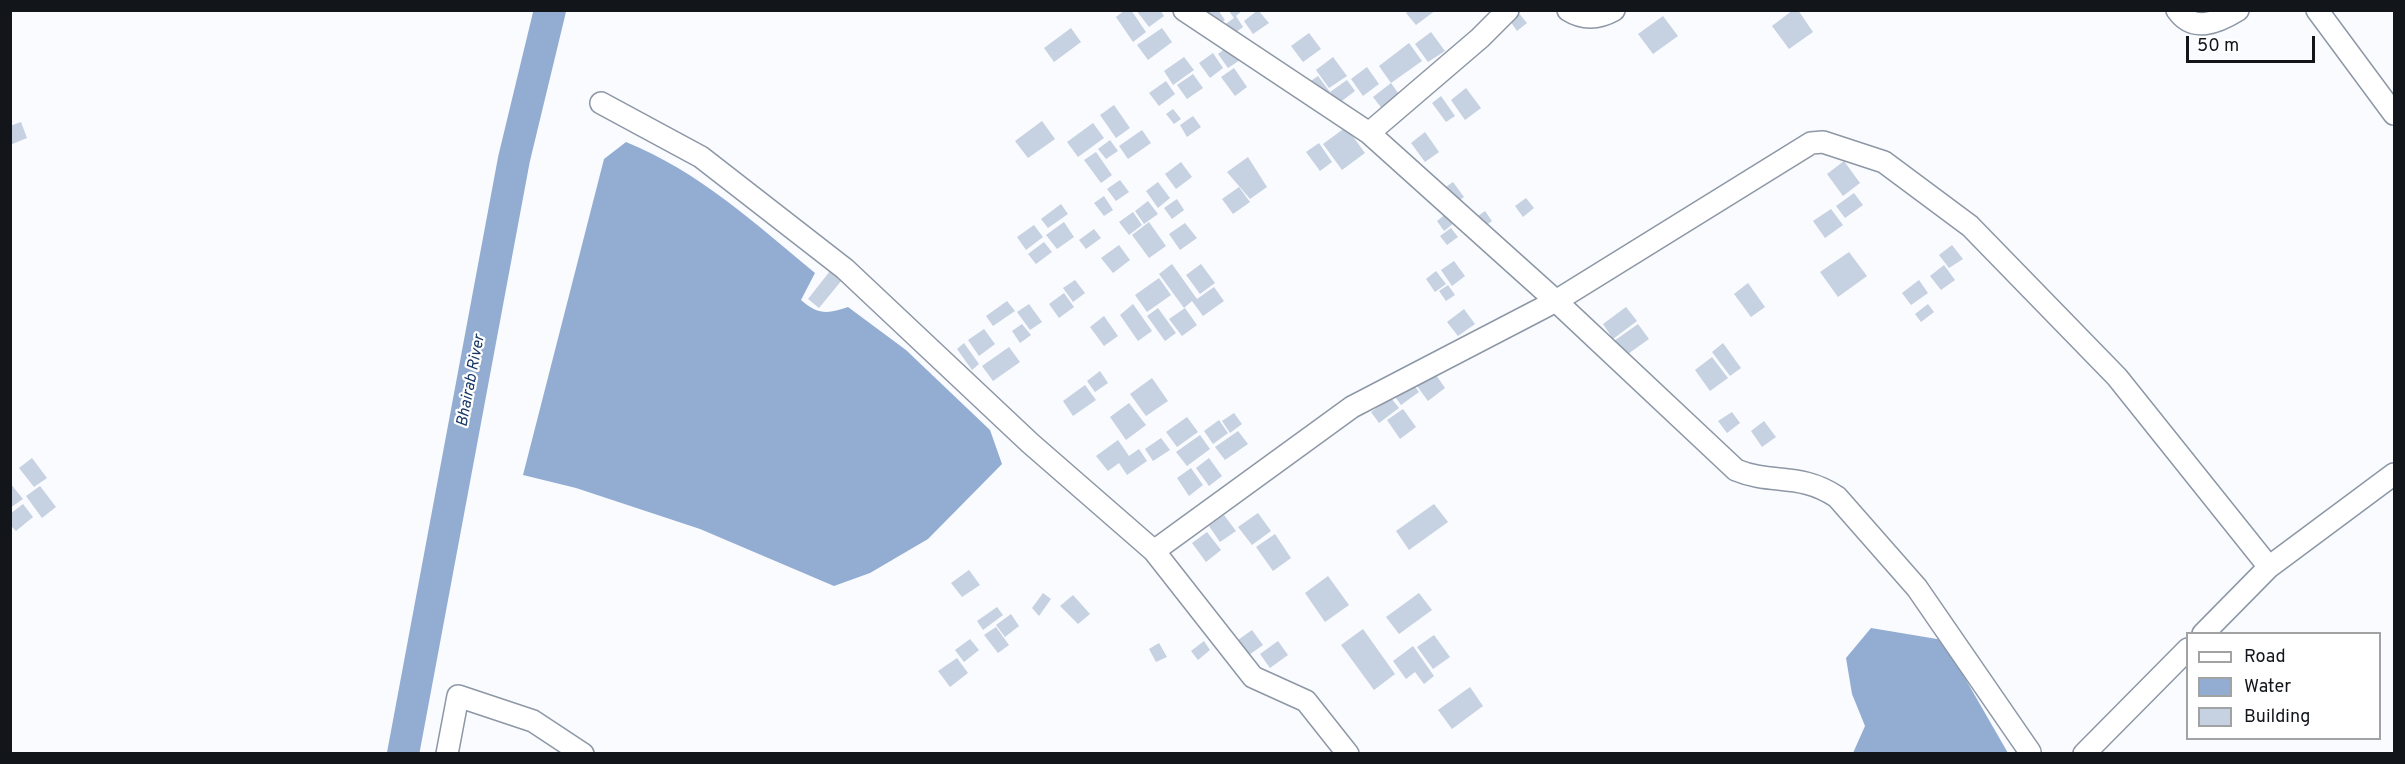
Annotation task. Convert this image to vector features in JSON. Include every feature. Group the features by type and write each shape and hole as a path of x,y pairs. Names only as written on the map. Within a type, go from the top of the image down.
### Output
{"street":[{"path":"1184,10 1369,133 1556,301 1736,470 1755,478 1804,481 1822,487 1837,497 1917,588 2030,752"},
{"path":"1369,133 1480,38 1508,10"},
{"path":"1568,10 1578,16 1590,17 1602,16 1614,10"},
{"path":"2177,10 2185,21 2197,25 2238,10"},
{"path":"2317,10 2394,114"},
{"path":"601,103 701,157 845,269 1030,443 1154,551 1253,677 1306,701 1348,753"},
{"path":"1154,551 1352,407 1556,301 1811,143 1824,141 1884,162 1970,226 2117,377 2269,567"},
{"path":"2204,632 2269,567 2394,474"},
{"path":"2084,753 2186,650"},
{"path":"447,753 458,696 533,721 583,753"}],"water":[{"path":"626,142 678,168 748,218 815,273 801,300 823,312 848,307 906,350 990,430 1002,464 928,539 870,573 834,586 700,529 576,488 523,475 604,159"},
{"path":"1871,628 1943,640 2008,753 1853,753 1865,726 1852,694 1846,658"}],"building":[{"path":"1125,10 1131,10 1146,32 1133,42 1116,17"},
{"path":"1136,10 1160,10 1164,16 1149,27"},
{"path":"1209,10 1218,10 1225,20 1214,28 1204,14"},
{"path":"1228,10 1243,10 1236,16 1243,27 1228,38 1220,28 1234,18"},
{"path":"1258,10 1269,23 1253,34 1244,21"},
{"path":"1410,10 1436,10 1416,25 1406,13"},
{"path":"1793,10 1798,10 1813,32 1789,49 1772,26"},
{"path":"1517,11 1527,23 1517,31 1508,18"},
{"path":"1663,16 1678,36 1653,54 1638,34"},
{"path":"1071,28 1081,42 1054,62 1044,48"},
{"path":"1162,28 1172,42 1148,60 1137,45"},
{"path":"1431,32 1445,51 1428,62 1415,44"},
{"path":"1309,33 1321,49 1303,62 1291,46"},
{"path":"1232,43 1243,58 1228,68 1218,54"},
{"path":"1409,43 1422,61 1391,83 1379,66"},
{"path":"1213,53 1223,68 1210,78 1199,63"},
{"path":"1184,57 1194,70 1173,85 1164,71"},
{"path":"1333,57 1347,76 1329,88 1316,70"},
{"path":"1367,67 1379,84 1363,96 1351,79"},
{"path":"1234,68 1247,87 1235,96 1221,77"},
{"path":"1193,74 1203,88 1187,99 1177,85"},
{"path":"1318,76 1330,92 1320,100 1308,83"},
{"path":"1347,80 1355,91 1338,104 1330,92"},
{"path":"1166,81 1175,94 1159,106 1149,93"},
{"path":"1391,83 1401,97 1383,110 1373,97"},
{"path":"1466,88 1481,108 1465,120 1451,100"},
{"path":"1441,96 1455,116 1446,122 1432,103"},
{"path":"1114,105 1130,128 1116,138 1100,115"},
{"path":"1173,109 1181,119 1174,124 1166,114"},
{"path":"1193,116 1201,127 1187,137 1180,125"},
{"path":"1042,121 1055,139 1028,158 1015,141"},
{"path":"21,122 27,138 10,145 10,126"},
{"path":"1093,123 1104,138 1078,157 1067,142"},
{"path":"1346,127 1365,153 1342,170 1323,144"},
{"path":"1142,130 1151,143 1128,159 1119,146"},
{"path":"1425,132 1439,152 1425,162 1411,143"},
{"path":"1110,140 1118,151 1106,159 1098,149"},
{"path":"1319,143 1332,162 1320,171 1306,152"},
{"path":"1096,152 1112,175 1101,183 1084,160"},
{"path":"1248,157 1267,187 1250,199 1227,172"},
{"path":"1844,161 1860,183 1843,196 1827,174"},
{"path":"1181,162 1192,177 1176,189 1165,174"},
{"path":"1120,180 1129,192 1116,201 1107,189"},
{"path":"1158,182 1170,198 1158,208 1146,191"},
{"path":"1453,182 1464,197 1454,204 1443,189"},
{"path":"1239,187 1250,202 1233,214 1222,199"},
{"path":"1854,193 1863,205 1845,218 1836,206"},
{"path":"1104,196 1113,210 1104,216 1094,203"},
{"path":"1526,198 1534,208 1523,217 1515,206"},
{"path":"1177,199 1184,210 1172,219 1164,208"},
{"path":"1148,201 1158,214 1144,224 1135,211"},
{"path":"1061,204 1068,214 1048,228 1041,219"},
{"path":"1452,209 1459,219 1444,231 1437,221"},
{"path":"1831,209 1843,225 1825,238 1813,221"},
{"path":"1485,211 1492,221 1478,231 1471,221"},
{"path":"1133,212 1142,225 1129,235 1119,222"},
{"path":"1064,222 1074,237 1057,249 1046,235"},
{"path":"1149,222 1166,246 1149,258 1132,235"},
{"path":"1185,223 1197,238 1180,250 1169,234"},
{"path":"1034,225 1043,237 1026,250 1017,237"},
{"path":"1451,228 1458,237 1447,245 1440,236"},
{"path":"1094,229 1101,238 1086,249 1079,240"},
{"path":"1044,242 1052,252 1036,264 1028,254"},
{"path":"1119,245 1130,260 1113,273 1101,258"},
{"path":"1952,245 1963,259 1949,268 1939,255"},
{"path":"1849,252 1867,276 1838,297 1820,272"},
{"path":"1454,261 1465,276 1452,286 1441,270"},
{"path":"1172,264 1197,299 1214,287 1224,301 1203,316 1192,301 1184,308 1159,274"},
{"path":"1201,264 1215,283 1200,294 1186,275"},
{"path":"1944,265 1955,280 1941,290 1930,276"},
{"path":"830,271 842,280 819,308 808,299"},
{"path":"1436,271 1446,284 1435,292 1426,279"},
{"path":"1159,278 1171,295 1147,312 1135,295"},
{"path":"1075,280 1085,293 1073,302 1063,288"},
{"path":"1919,280 1928,293 1911,305 1902,293"},
{"path":"1748,283 1765,307 1751,317 1734,294"},
{"path":"1448,285 1455,295 1446,301 1439,291"},
{"path":"1064,293 1074,307 1059,318 1049,304"},
{"path":"1007,301 1015,311 993,326 986,316"},
{"path":"1029,304 1042,322 1030,330 1017,312"},
{"path":"1133,304 1152,331 1138,341 1120,315"},
{"path":"1928,304 1934,312 1921,322 1915,314"},
{"path":"1626,307 1637,321 1613,339 1603,324"},
{"path":"1158,308 1176,333 1165,341 1147,316"},
{"path":"1185,308 1197,325 1182,336 1169,319"},
{"path":"1464,309 1475,324 1458,336 1447,322"},
{"path":"1104,316 1118,336 1104,346 1090,327"},
{"path":"1022,324 1031,335 1020,343 1012,331"},
{"path":"1638,324 1649,339 1625,356 1614,341"},
{"path":"984,329 995,344 979,356 968,340"},
{"path":"964,343 979,364 972,370 957,349"},
{"path":"1723,343 1741,368 1730,376 1712,352"},
{"path":"1009,347 1020,362 993,381 982,366"},
{"path":"1712,357 1728,378 1710,391 1695,370"},
{"path":"1432,369 1445,388 1428,401 1414,382"},
{"path":"1100,371 1108,383 1095,392 1087,381"},
{"path":"1152,378 1168,401 1146,416 1130,394"},
{"path":"1411,381 1419,392 1401,405 1393,394"},
{"path":"1085,385 1096,400 1073,416 1063,401"},
{"path":"1391,398 1399,408 1379,423 1371,412"},
{"path":"1129,403 1146,425 1126,440 1110,417"},
{"path":"1403,409 1416,427 1400,439 1387,420"},
{"path":"1732,412 1740,423 1727,433 1718,421"},
{"path":"1234,413 1242,424 1230,433 1222,421"},
{"path":"1187,417 1198,432 1177,447 1166,432"},
{"path":"1219,420 1228,433 1213,444 1204,431"},
{"path":"1764,421 1776,437 1762,447 1751,431"},
{"path":"1238,431 1248,444 1225,460 1215,447"},
{"path":"1200,435 1210,449 1187,466 1176,452"},
{"path":"1161,438 1170,450 1153,461 1145,449"},
{"path":"1118,440 1129,456 1139,449 1147,461 1127,475 1119,463 1108,471 1096,456"},
{"path":"32,458 47,478 34,487 19,468"},
{"path":"1209,458 1222,476 1209,486 1196,468"},
{"path":"1191,468 1203,485 1189,496 1177,478"},
{"path":"10,483 23,499 10,508"},
{"path":"40,486 56,507 42,518 26,496"},
{"path":"23,504 33,517 16,531 10,525 10,514"},
{"path":"1434,504 1448,522 1409,550 1396,531"},
{"path":"1258,513 1271,531 1252,545 1238,527"},
{"path":"1224,515 1236,531 1220,542 1209,526"},
{"path":"1207,532 1221,550 1206,562 1192,543"},
{"path":"1275,534 1291,558 1273,571 1256,547"},
{"path":"969,570 980,585 962,597 951,583"},
{"path":"1328,576 1349,605 1325,622 1305,593"},
{"path":"1043,593 1051,599 1039,616 1032,608"},
{"path":"1419,593 1432,610 1399,634 1386,617"},
{"path":"1073,595 1090,614 1078,624 1060,606"},
{"path":"997,607 1003,615 983,630 977,621"},
{"path":"1011,614 1019,626 1005,637 996,625"},
{"path":"996,627 1009,645 998,653 984,635"},
{"path":"1363,629 1395,674 1374,690 1341,645"},
{"path":"1252,630 1263,645 1249,655 1238,640"},
{"path":"1434,635 1450,657 1433,669 1417,647"},
{"path":"970,639 979,650 964,662 955,650"},
{"path":"1204,641 1210,650 1198,660 1191,651"},
{"path":"1278,641 1288,655 1270,668 1260,654"},
{"path":"1159,643 1167,657 1156,662 1149,649"},
{"path":"1413,646 1434,676 1424,684 1415,672 1406,679 1393,661"},
{"path":"957,658 968,673 950,687 938,671"},
{"path":"1470,687 1483,706 1452,729 1438,710"}],"waterway":[{"name":"Bhairab River","path":"403,754 514,159 550,10"}]}
